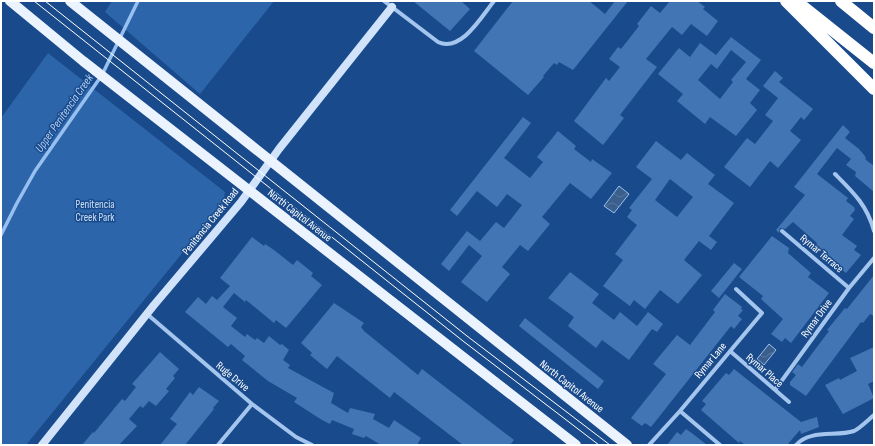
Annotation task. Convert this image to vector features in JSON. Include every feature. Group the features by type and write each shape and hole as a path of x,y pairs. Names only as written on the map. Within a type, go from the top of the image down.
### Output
{"highway":[{"path":"786,1 874,89"},
{"path":"796,1 874,63"},
{"path":"841,1 874,28"}],"main road":[{"name":"North Capitol Avenue","path":"10,1 83,61 576,445"},
{"name":"North Capitol Avenue","path":"70,1 628,445"}],"street":[{"path":"384,1 438,42 448,44 463,39 494,1"},
{"name":"Penitencia Creek Road","path":"42,445 249,190 270,161 392,7"},
{"path":"835,174 860,197 872,222 874,231"},
{"name":"Rymar Terrace","path":"782,231 850,288"},
{"name":"Rymar Drive","path":"775,390 874,258"},
{"name":"Rymar Lane","path":"649,445 680,411 762,313 736,289"},
{"name":"Ruge Drive","path":"147,314 252,404 296,437 312,445"},
{"name":"Rymar Place","path":"730,351 789,402"},
{"path":"218,445 252,404"},
{"path":"680,411 720,445"},
{"path":"796,445 799,442 820,434 854,431 874,415"}],"green space":[{"path":"112,1 274,1 200,94 105,12"},
{"name":"Penitencia Creek Park","path":"48,53 225,192 223,203 26,445 1,445 1,118"}],"water":[{"path":"619,186 629,194 614,213 604,206"},
{"path":"769,344 776,350 764,365 757,359"}],"building":[{"path":"413,1 461,1 470,9 450,31"},
{"path":"513,1 589,1 605,14 615,1 628,1 573,70 559,62 557,65 554,63 528,95 474,51"},
{"path":"670,1 697,1 705,7 703,9 718,21 707,36 691,24 682,35 672,27 646,59 657,67 620,115 624,118 603,145 574,121 606,78 609,81 620,67 609,59 618,47 621,49 639,26 637,24 651,6 660,13"},
{"path":"731,37 761,60 746,79 760,90 750,103 757,110 736,136 710,117 705,124 677,101 683,94 658,74 679,48 690,57 700,43 716,55","holes":["731,50 746,62 731,80 733,82 720,99 698,80 711,64 717,69"]},
{"path":"775,71 783,78 779,82 813,109 804,120 801,117 790,131 801,140 778,168 770,161 750,187 724,167 747,138 755,144 773,121 765,115 778,98 763,86"},
{"path":"523,117 531,123 504,158 530,178 543,162 537,157 558,131 576,146 574,149 591,162 592,159 612,173 591,199 570,183 542,217 550,224 528,251 520,245 502,267 510,274 487,302 461,282 482,256 469,245 449,271 441,264 467,231 480,241 496,222 504,228 522,205 507,194 497,207 477,191 457,216 450,210"},
{"path":"843,125 850,132 845,138 859,149 865,156 866,160 874,166 874,192 855,176 856,172 846,165 851,159 837,148 817,174 848,198 846,201 854,207 855,210 850,216 854,219 842,235 857,246 854,250 861,255 846,273 832,262 833,260 816,246 817,243 793,222 785,229 780,228 779,233 776,230 805,195 794,187"},
{"path":"656,141 681,160 687,153 715,175 708,184 734,203 709,236 717,242 711,250 699,241 684,260 702,275 678,304 660,290 645,309 634,300 630,306 603,286 623,260 615,254 637,225 627,217 632,210 629,208 652,179 636,167","holes":["670,179 693,197 677,217 655,200"]},
{"path":"772,236 789,248 788,253 811,273 808,277 829,293 791,343 785,338 782,342 771,334 783,319 761,299 763,296 739,277"},
{"path":"252,237 264,246 265,244 274,250 293,265 297,260 313,273 311,276 322,285 286,328 276,320 274,323 246,300 245,302 234,293 223,307 237,318 231,326 245,337 247,334 255,340 257,338 264,343 269,336 280,345 282,344 289,350 283,360 290,365 288,368 334,393 331,403 348,413 350,408 375,414 373,419 389,428 394,420 421,438 417,445 381,445 366,436 364,438 352,434 354,429 332,420 330,424 322,420 294,402 297,398 268,381 242,360 245,356 231,344 228,347 185,312 198,297 206,304 212,296 217,300 230,286 220,278"},
{"path":"734,263 742,269 719,298 711,291"},
{"path":"570,272 599,294 592,303 614,320 620,312 637,326 648,312 663,324 657,332 652,329 629,360 602,340 596,348 568,326 574,317 548,298"},
{"path":"874,275 874,316 870,314 863,323 861,322 806,396 790,385 790,382 796,375 792,372 798,364 802,367 829,331 827,330 845,308 847,309"},
{"path":"725,294 742,307 741,309 743,310 738,316 742,319 734,329 731,326 651,427 645,423 642,426 631,418 666,374 653,364 677,335 690,345 715,312 713,310"},
{"path":"334,303 364,323 361,327 364,331 418,375 422,369 514,440 510,445 463,445 394,392 390,398 337,356 327,369 310,355 312,353 301,343"},
{"path":"525,318 604,381 598,389 519,326"},
{"path":"874,347 874,381 868,384 874,398 843,414 825,385 839,378 840,380 857,371 850,358"},
{"path":"160,352 179,369 173,376 175,378 166,389 169,391 156,406 149,401 143,408 140,406 129,419 137,426 119,445 82,445 122,399 125,401 136,387 132,384"},
{"path":"734,369 801,422 817,417 819,427 801,434 800,430 787,445 745,445 740,441 739,443 701,410 706,404 702,401 726,373 729,375"},
{"path":"199,387 219,401 213,408 214,409 185,445 160,445 177,424 170,419 190,392 193,395"},
{"path":"686,429 707,445 667,445 677,432 681,435"}],"waterway":[{"name":"Upper Penitencia Creek","path":"1,235 35,171 102,75 138,1"}],"tram line":[{"path":"34,1 463,341 599,445"},
{"path":"45,1 467,336 610,445"}]}
